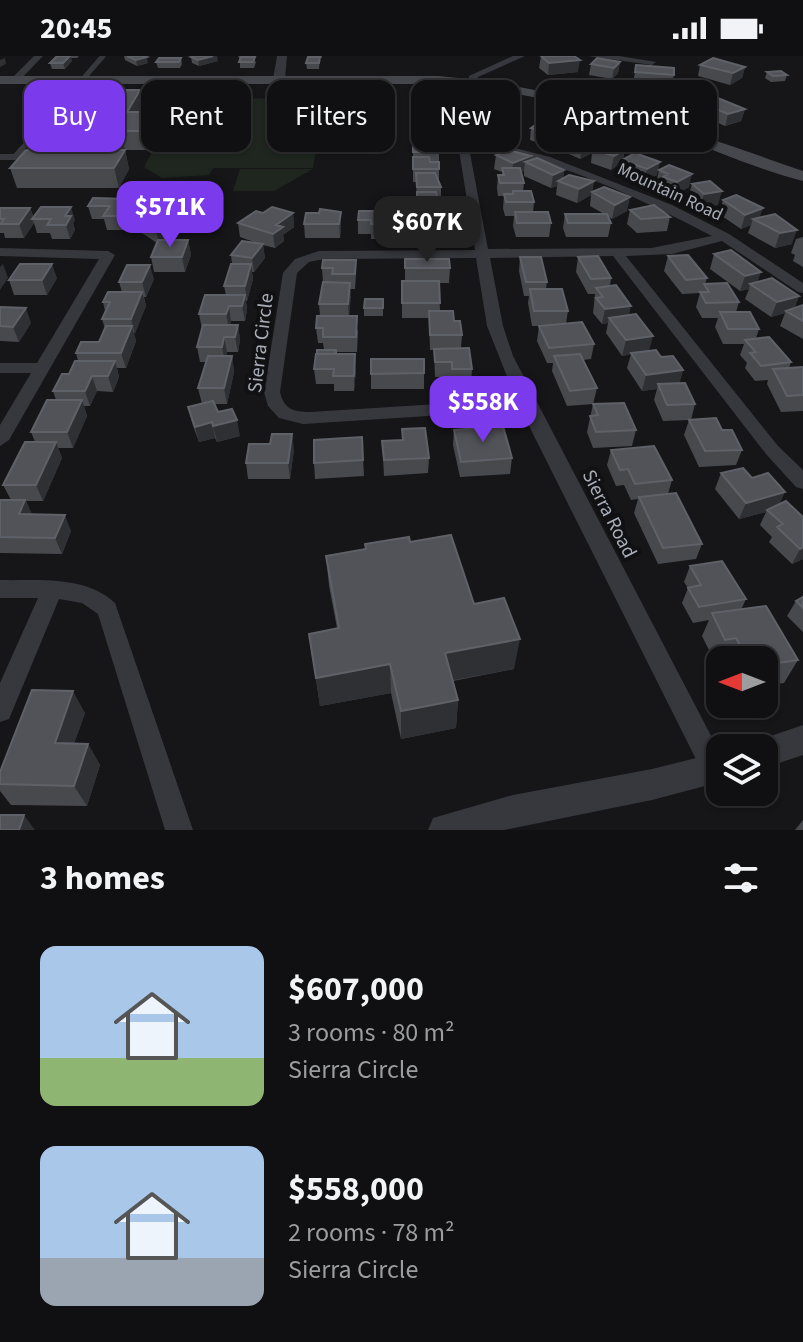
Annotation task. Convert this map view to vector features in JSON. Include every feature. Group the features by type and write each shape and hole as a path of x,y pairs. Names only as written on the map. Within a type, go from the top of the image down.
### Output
{"main road":[{"path":"0,80 411,81"},
{"path":"520,88 572,99 803,176"}],"street":[{"path":"16,79 39,56"},
{"path":"279,79 282,56"},
{"path":"473,80 480,71 521,56"},
{"path":"592,56 652,62"},
{"name":"Sierra Road","path":"464,152 495,326 505,356 706,747"},
{"name":"Mountain Road","path":"519,152 546,159 668,208 724,237 803,289"},
{"path":"481,253 672,250 724,237"},
{"path":"0,252 108,255 0,440"},
{"path":"617,252 628,270 772,450 803,482"},
{"name":"Sierra Circle","path":"481,253 324,255 302,260 290,273 272,392 274,403 280,413 294,418 527,404"},
{"path":"0,368 42,368"},
{"path":"0,589 84,593 102,601 111,614 179,830"},
{"path":"0,711 52,590"},
{"path":"778,748 803,740"},
{"path":"445,830 493,814 706,770"}],"lane":[{"path":"0,157 15,157 103,56"}],"shaded area":[{"path":"267,98 267,152 316,152 313,168 213,168 209,175 162,178 144,167 152,152 251,152 251,99"},
{"path":"240,169 313,169 274,191 233,191"}],"building":[{"path":"57,56 70,56 63,63 50,63"},
{"path":"127,56 144,56 147,57 136,60"},
{"path":"213,56 198,60 191,57"},
{"path":"541,56 574,56 580,60 549,63"},
{"path":"241,57 255,57 253,62 239,62"},
{"path":"308,57 320,57 319,63 306,63"},
{"path":"159,58 181,58 179,62 156,62"},
{"path":"597,58 620,62 614,68 591,64"},
{"path":"713,58 745,67 733,73 700,65"},
{"path":"636,65 674,68 674,75 635,72"},
{"path":"781,71 787,75 773,76 767,72"},
{"path":"125,90 140,90 127,112 141,112 141,131 125,131"},
{"path":"717,98 745,109 728,114 717,109"},
{"path":"24,152 124,152 114,168 10,168"},
{"path":"516,152 531,156 513,163 496,155"},
{"path":"600,152 621,152 614,156"},
{"path":"635,153 660,162 647,169 622,160"},
{"path":"413,157 429,157 430,162 439,162 439,169 413,169"},
{"path":"537,158 564,170 553,175 525,162"},
{"path":"669,165 692,174 677,182 663,177 668,174 659,170"},
{"path":"502,168 520,168 524,183 500,183 498,175 504,175"},
{"path":"416,173 435,173 441,187 417,187"},
{"path":"569,175 594,181 579,189 558,181"},
{"path":"710,181 722,191 704,194 692,184"},
{"path":"604,187 630,197 615,205 592,192"},
{"path":"513,191 531,191 534,202 506,202 504,194 513,194"},
{"path":"417,192 436,192 437,197 442,197 443,205 417,205"},
{"path":"736,195 763,208 745,215 723,200"},
{"path":"93,198 129,199 119,216 103,216 110,206 88,206"},
{"path":"654,205 670,217 641,219 630,210"},
{"path":"41,207 71,207 65,216 71,216 66,225 47,225 51,219 32,219"},
{"path":"272,207 293,213 276,225 283,227 273,234 238,223 256,211 263,213"},
{"path":"0,208 30,208 19,224 0,224 4,219 0,219"},
{"path":"320,209 341,212 339,224 304,224 306,213 319,213"},
{"path":"359,211 387,211 387,224 358,220"},
{"path":"416,211 440,211 441,226 416,226"},
{"path":"156,212 174,223 156,230 138,219"},
{"path":"515,212 548,212 551,223 517,223"},
{"path":"565,214 607,214 611,223 568,223"},
{"path":"775,214 797,230 780,233 753,219"},
{"path":"158,240 188,240 182,257 151,257"},
{"path":"242,241 263,244 252,258 231,255"},
{"path":"731,250 761,272 745,276 714,254"},
{"path":"688,255 707,278 686,280 668,256"},
{"path":"598,256 611,278 591,279 578,257"},
{"path":"520,257 541,257 547,282 526,282"},
{"path":"405,259 449,259 450,268 405,268"},
{"path":"323,260 356,260 355,274 332,274 333,268 322,268"},
{"path":"20,264 52,264 42,280 9,280"},
{"path":"231,264 251,264 245,286 224,286"},
{"path":"127,265 150,265 142,282 119,282"},
{"path":"772,278 799,296 777,302 750,284"},
{"path":"402,281 439,281 440,303 402,303"},
{"path":"323,282 350,283 348,304 319,304"},
{"path":"727,283 739,302 706,303 700,292 709,292 704,284"},
{"path":"616,285 631,306 605,309 596,298 603,297 596,288"},
{"path":"530,289 562,289 568,311 534,311"},
{"path":"108,292 142,292 131,319 102,319 110,302 103,302"},
{"path":"205,295 245,295 242,306 229,306 226,314 199,314"},
{"path":"365,299 383,299 383,308 364,308"},
{"path":"803,305 803,321 786,311"},
{"path":"0,307 26,308 13,327 0,326"},
{"path":"429,311 453,311 454,321 460,321 462,335 430,335"},
{"path":"720,312 750,312 759,329 728,329"},
{"path":"636,314 653,336 626,340 609,318"},
{"path":"317,316 357,316 356,337 323,337 323,328 316,328"},
{"path":"582,322 594,344 549,348 539,326"},
{"path":"203,325 238,325 235,337 224,337 222,347 197,347"},
{"path":"106,326 132,326 121,353 76,353 81,342 99,342"},
{"path":"769,337 791,362 761,366 750,353 756,352 745,340"},
{"path":"469,348 472,369 452,369 452,362 435,362 434,349"},
{"path":"317,350 336,350 336,354 317,354"},
{"path":"656,350 661,357 673,356 683,370 646,375 631,353"},
{"path":"316,354 355,354 354,376 333,376 334,369 314,369"},
{"path":"580,354 597,388 570,391 554,356"},
{"path":"208,356 232,356 224,388 198,388"},
{"path":"371,359 424,359 424,373 371,374"},
{"path":"75,361 115,361 108,376 92,376 85,391 53,391 62,374 69,374"},
{"path":"803,367 803,395 787,396 773,369"},
{"path":"685,383 695,404 667,405 658,384"},
{"path":"47,400 82,400 67,432 31,432"},
{"path":"213,401 218,412 232,409 237,420 195,427 188,407"},
{"path":"624,403 636,430 596,432 590,416 598,415 593,404"},
{"path":"716,418 722,430 732,430 742,450 705,451 689,420"},
{"path":"503,426 512,458 461,462 454,430"},
{"path":"425,428 429,458 384,460 382,441 403,440 402,429"},
{"path":"272,434 292,434 288,463 246,463 249,444 270,444"},
{"path":"362,437 363,460 314,463 314,440"},
{"path":"25,442 56,442 36,485 3,485"},
{"path":"654,446 672,480 635,484 628,469 620,470 611,450"},
{"path":"743,468 752,478 768,473 785,492 746,503 721,473"},
{"path":"676,493 702,544 663,548 639,497"},
{"path":"0,500 25,500 19,514 65,515 55,538 0,537"},
{"path":"786,501 803,517 803,547 800,549 777,527 783,524 767,510"},
{"path":"451,535 474,604 504,598 520,639 445,653 458,700 401,711 390,664 316,678 309,634 339,628 326,556 366,549 365,544 409,537 410,542"},
{"path":"722,561 746,599 699,607 688,588 701,585 690,566"},
{"path":"766,606 798,660 778,663 778,646 740,646 736,638 725,640 712,613"},
{"path":"32,690 73,691 55,743 88,744 74,786 0,784 0,772"},
{"path":"0,815 24,815 19,830 0,830"}]}
